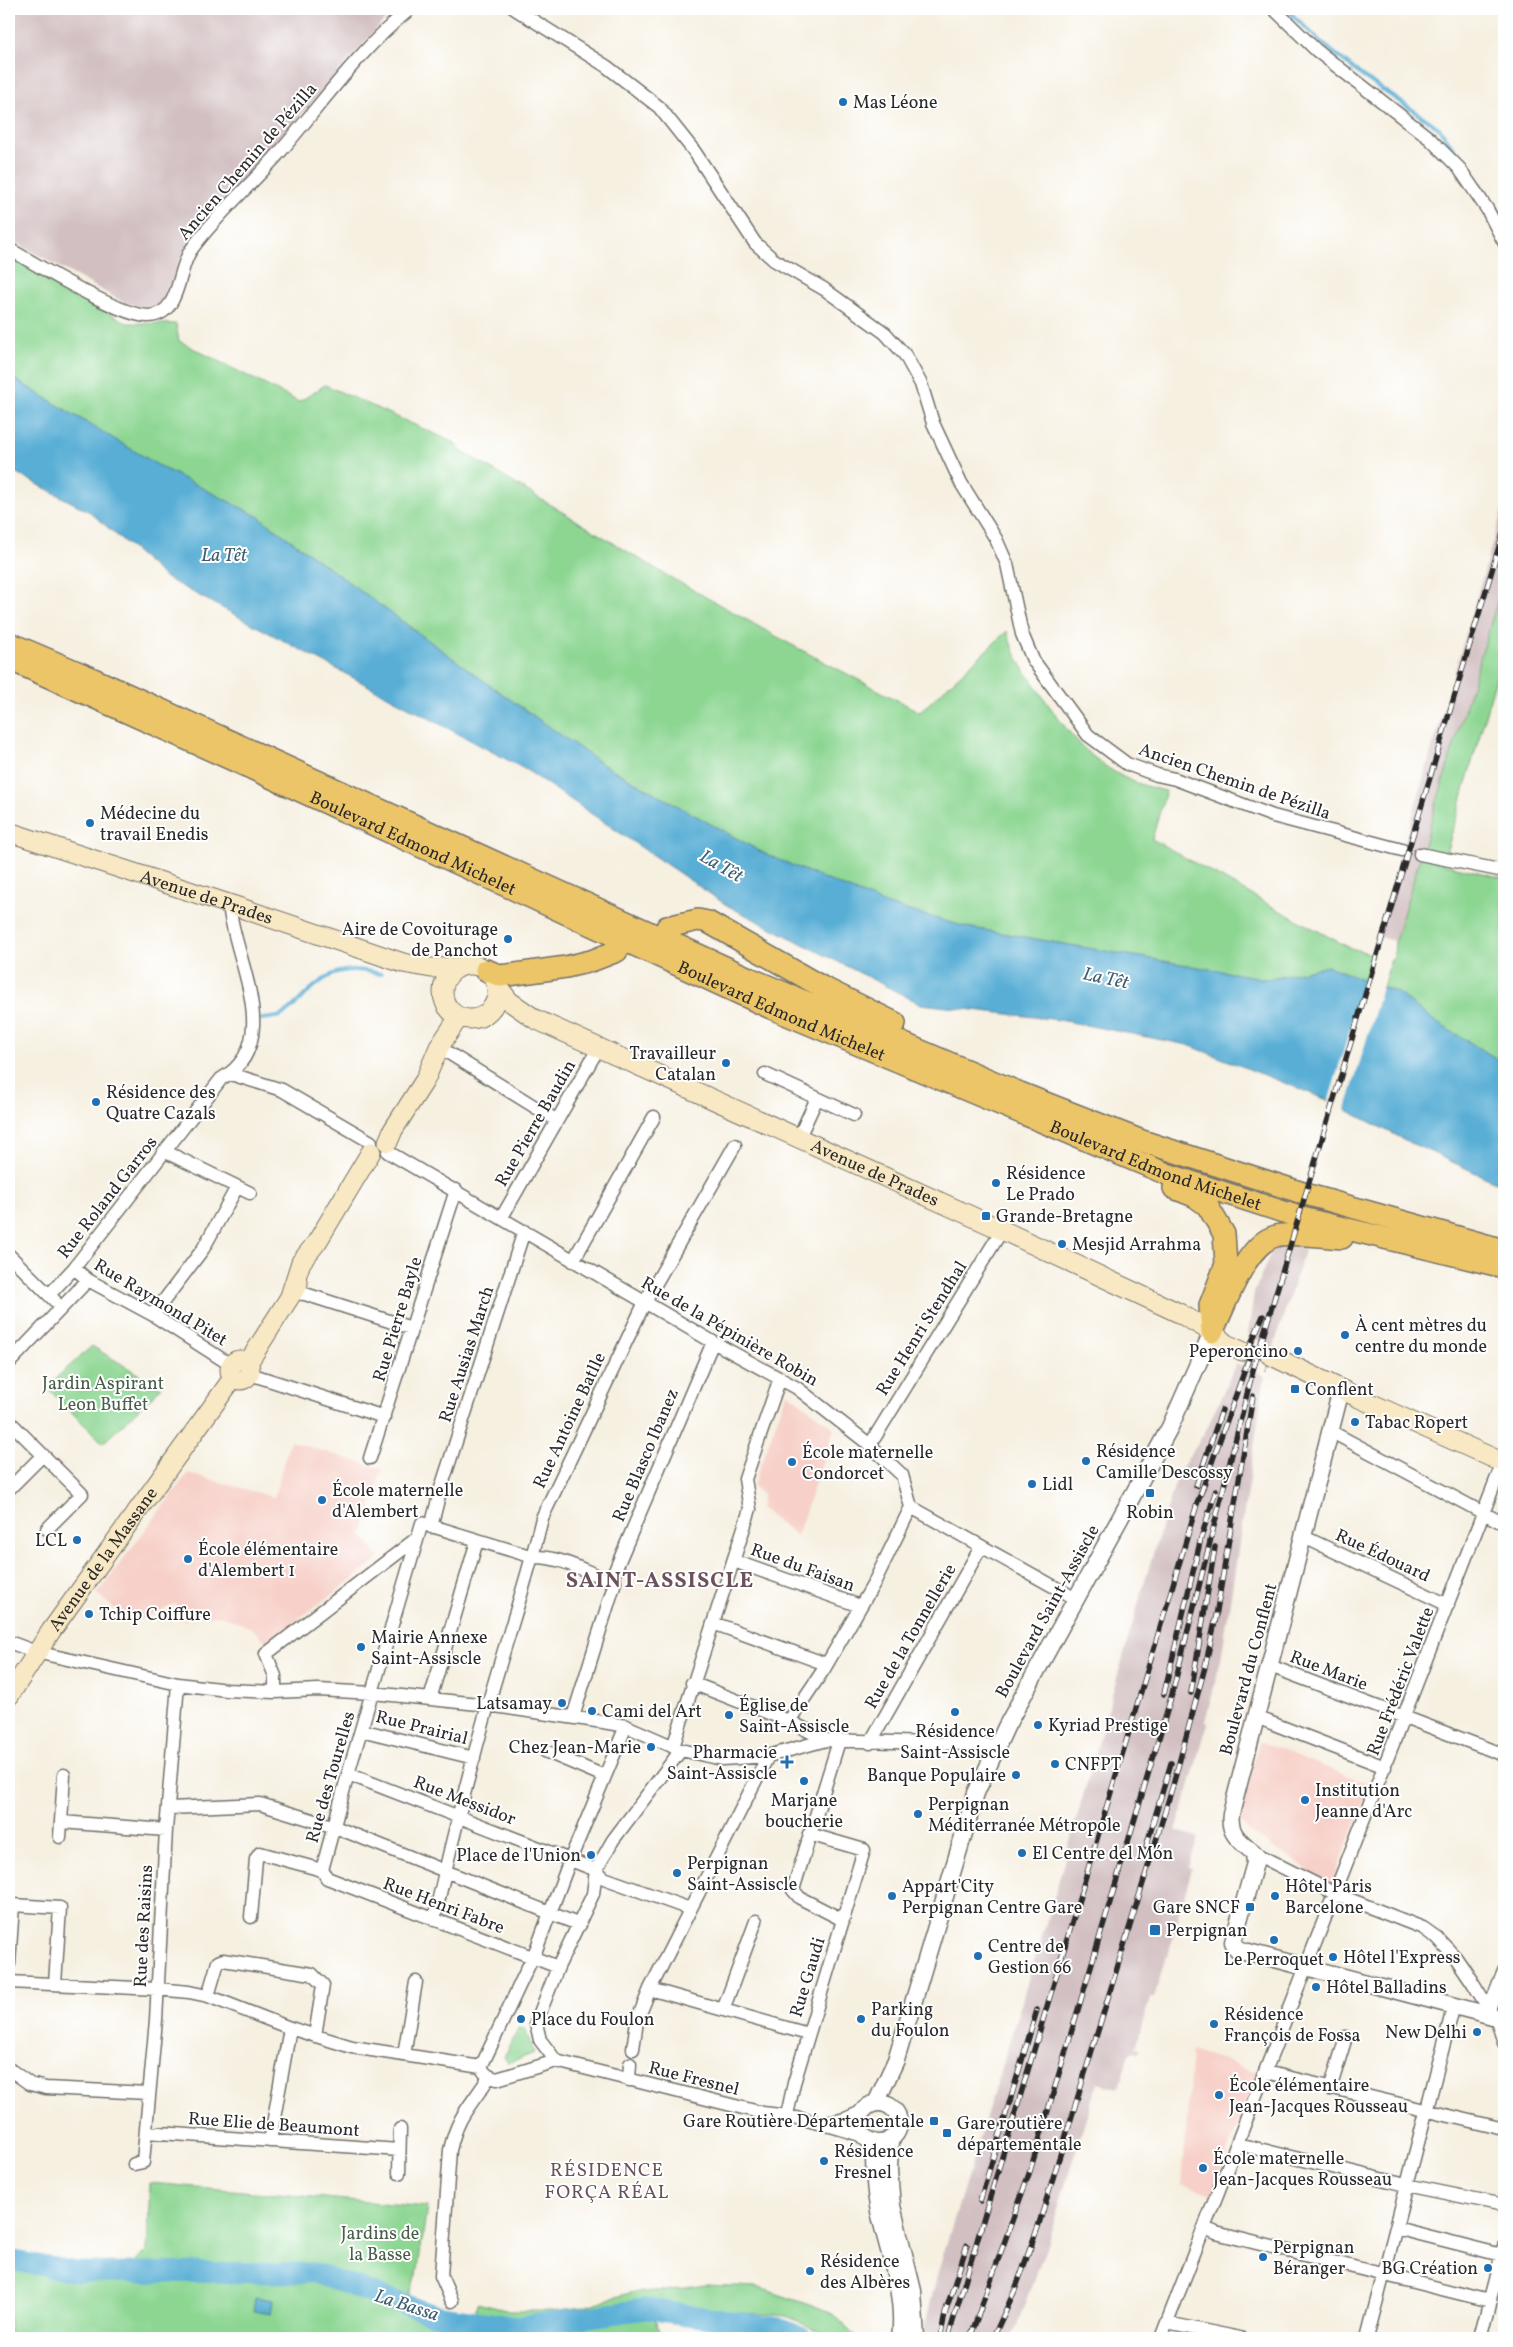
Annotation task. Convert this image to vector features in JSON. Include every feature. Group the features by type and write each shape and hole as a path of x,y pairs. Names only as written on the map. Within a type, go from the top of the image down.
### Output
{"highway":[{"path":"9,637 85,684"},
{"path":"9,643 85,684"},
{"path":"9,659 85,684"},
{"path":"9,664 85,684"},
{"name":"Boulevard Edmond Michelet","path":"85,684 771,1008 1167,1174 1302,1218 1504,1267"},
{"name":"Boulevard Edmond Michelet","path":"85,684 749,978 1020,1093 1142,1141 1310,1195 1504,1250"},
{"path":"667,927 698,920 708,922 870,1012 1092,1112 1273,1182"},
{"path":"491,977 557,969 591,961 616,951"},
{"path":"771,1008 804,1034 999,1118 1194,1196 1208,1204 1224,1234 1226,1247 1226,1264 1210,1305 1212,1332"},
{"path":"851,1020 870,1012"},
{"path":"1212,1332 1251,1254 1263,1242 1277,1236 1400,1242"}],"main road":[{"name":"Avenue de Prades","path":"9,832 403,963 430,968 459,967"},
{"name":"Avenue de Prades","path":"403,963 443,990"},
{"path":"472,965 491,977 496,999 487,1013 473,1019 459,1017 448,1008 443,990 448,976 459,967 472,965"},
{"name":"Avenue de Prades","path":"491,977 509,1001 535,1019 1002,1230 1178,1313 1212,1332 1229,1335 1244,1347"},
{"name":"Avenue de Prades","path":"487,1013 535,1019"},
{"name":"Avenue de la Massane","path":"9,1696 36,1652 170,1465 192,1449 241,1370 248,1348 276,1318 291,1293 301,1262 317,1242 339,1206 362,1184 393,1118 413,1099 439,1047 459,1017"},
{"path":"1270,1360 1340,1393 1359,1398 1504,1462"}],"street":[{"name":"Ancien Chemin de Pézilla","path":"9,249 71,284 130,312 150,316 161,312 172,302 189,252 223,211 279,153 388,27 410,9"},
{"name":"Ancien Chemin de Pézilla","path":"515,9 606,66 659,107 694,152 755,243 774,260 824,289 885,333 905,355 921,384 933,423 961,483 996,539 1007,564 1022,634 1033,660 1088,735 1127,764 1157,776 1175,779 1272,816 1402,850"},
{"path":"1274,9 1316,50 1354,78 1380,102 1429,138 1460,168 1487,209 1504,242"},
{"path":"1420,854 1504,871"},
{"name":"Rue Roland Garros","path":"49,1296 74,1268 221,1079 231,1074 248,1052 252,1026 252,999 241,953 230,923 229,904"},
{"path":"439,1047 556,1120"},
{"name":"Rue Pierre Baudin","path":"502,1217 599,1047"},
{"name":"Rue de la Pépinière Robin","path":"231,1074 282,1090 456,1190 712,1342 780,1378 870,1445 902,1475 911,1507"},
{"path":"766,1074 854,1115"},
{"path":"799,1137 817,1098"},
{"path":"573,1261 654,1118"},
{"name":"Rue Antoine Batlle","path":"434,1920 445,1870 488,1705 533,1557 542,1518 645,1302 735,1145"},
{"path":"164,1151 250,1193"},
{"path":"153,1315 203,1249 236,1187"},
{"name":"Rue Pierre Bayle","path":"370,1458 456,1190"},
{"name":"Rue Henri Stendhal","path":"870,1445 1002,1230"},
{"name":"Rue Ausias March","path":"431,1526 524,1232"},
{"path":"9,1255 63,1308"},
{"name":"Rue Raymond Pitet","path":"74,1268 88,1280 153,1315 241,1370 384,1417"},
{"name":"Rue Roland Garros","path":"9,1363 88,1280"},
{"path":"291,1293 305,1294 411,1328"},
{"name":"Boulevard Saint-Assiscle","path":"883,2105 976,1793 997,1745 1170,1427 1212,1332"},
{"name":"Rue Blasco Ibanez","path":"573,1717 615,1582 614,1573 712,1342"},
{"path":"9,1982 157,1989 208,1996 290,2028 352,2047 481,2067 489,2077 497,2079 556,2060 540,2040 536,2023 543,2000 593,1894 596,1870 613,1840 677,1748 692,1683 750,1509 745,1479 780,1378"},
{"name":"Boulevard du Conflent","path":"1254,1853 1232,1834 1230,1824 1340,1393"},
{"path":"9,1422 82,1494 47,1529"},
{"path":"1330,1431 1504,1524"},
{"path":"9,1489 43,1454"},
{"name":"Rue Frédéric Valette","path":"1161,2338 1336,1894 1402,1718 1504,1462"},
{"path":"789,1720 826,1664 873,1586 911,1507 1076,1599"},
{"path":"275,1692 275,1676 266,1654 416,1539 422,1524 533,1557 544,1556 585,1568 592,1575 615,1582"},
{"name":"Rue Édouard","path":"1304,1537 1448,1605"},
{"name":"Rue des Tourelles","path":"322,1870 416,1539"},
{"path":"430,1699 478,1541"},
{"name":"Rue de la Tonnellerie","path":"870,1742 981,1547"},
{"name":"Rue du Faisan","path":"734,1561 860,1606"},
{"path":"712,1623 826,1664"},
{"path":"9,1642 36,1652 178,1684 226,1690 275,1692 318,1690 373,1693 488,1705 573,1717 626,1726 677,1748 722,1759 768,1756 832,1740 997,1745"},
{"name":"Rue Marie","path":"1270,1666 1402,1718 1504,1755"},
{"path":"692,1683 789,1720 832,1740"},
{"name":"Rue des Raisins","path":"134,2164 143,2162 146,2132 156,2020 166,1830 170,1808 178,1684"},
{"path":"1256,1717 1385,1767"},
{"path":"481,2067 533,1957 570,1860 626,1726"},
{"name":"Rue Prairial","path":"361,1730 474,1758"},
{"path":"832,1740 809,1834 793,1885 794,1894 843,1920"},
{"path":"545,1751 604,1776"},
{"path":"633,2049 637,2021 650,1988 768,1756"},
{"name":"Rue Messidor","path":"348,1774 570,1860"},
{"path":"60,1837 64,1775"},
{"path":"170,1808 260,1804 335,1827 580,1924"},
{"path":"61,1822 166,1830"},
{"name":"Rue Gaudi","path":"787,2115 808,2034 864,1850 809,1834"},
{"name":"Rue Henri Fabre","path":"251,1917 258,1855 260,1853 322,1870 327,1878 558,1967"},
{"path":"1254,1853 1336,1894 1423,1928 1437,1938 1456,1958 1495,2015 1504,2043"},
{"path":"1254,1853 1255,1863 1233,1942 1236,1949 1495,2015"},
{"path":"570,1860 596,1870 604,1878 690,1909"},
{"path":"9,1964 13,1904 60,1908 55,1984"},
{"path":"723,2010 756,1921"},
{"path":"208,1996 218,1962 223,1960 312,1974 323,1985 315,2036"},
{"path":"1495,2015 1504,1971"},
{"path":"404,2055 416,1982"},
{"path":"650,1988 808,2034"},
{"path":"1367,2338 1425,2110 1454,2006"},
{"path":"270,2141 290,2028"},
{"path":"1330,2089 1346,2037"},
{"name":"Rue Fresnel","path":"556,2060 763,2113 787,2115 824,2124 868,2139"},
{"path":"629,2080 630,2064"},
{"path":"9,2069 30,2084 46,2088 148,2093"},
{"path":"1266,2072 1330,2089 1504,2129"},
{"path":"452,2301 441,2276 450,2150 454,2131 463,2112 489,2077"},
{"path":"868,2139 885,2142 895,2135 899,2123 895,2111 883,2105 865,2108 861,2112 859,2124 868,2139 879,2210 900,2305 900,2338"},
{"name":"Rue Fresnel","path":"824,2124 845,2119 861,2112"},
{"path":"398,2173 400,2129"},
{"name":"Rue Elie de Beaumont","path":"146,2132 399,2150"},
{"path":"890,2140 889,2171 892,2206 913,2291 916,2338"},
{"path":"1238,2144 1406,2185 1504,2205"},
{"path":"1205,2228 1216,2233 1490,2301"},
{"path":"1396,2228 1503,2250 1480,2338"},
{"path":"1167,2323 1240,2338"}],"shaded area":[{"path":"9,9 394,9 194,237 178,263 168,297 154,307 140,307 123,302 9,239"},
{"path":"1504,504 1504,579 1395,941 1377,936"},
{"path":"1286,1243 1305,1248 1273,1349 1248,1334 1254,1293 1274,1245"},
{"path":"1236,1363 1265,1376 1221,1660 1205,1721 1208,1723 1176,1831 1198,1837 1189,1867 1192,1868 1168,1956 1166,1956 1154,1998 1150,1998 1136,2047 1140,2048 1139,2052 1134,2051 1129,2054 1119,2088 1097,2083 1046,2247 1012,2338 922,2338 938,2271 1054,1897 1147,1573 1178,1474 1206,1430"},
{"name":"École maternelle Condorcet","path":"787,1392 834,1428 797,1536 760,1508 763,1495 753,1486"},
{"path":"290,1441 382,1469 362,1535 380,1558 267,1643 252,1628 222,1616 198,1616 183,1620 176,1604 132,1623 97,1594 188,1473 274,1497"},
{"name":"Institution Jeanne d'Arc","path":"1259,1741 1371,1785 1331,1885 1247,1830 1246,1826 1238,1823"},
{"name":"École élémentaire Jean-Jacques Rousseau","path":"1192,2050 1258,2072 1211,2194 1182,2185"}],"green space":[{"path":"9,256 127,323 176,324 179,341 299,402 325,385 453,442 461,451 668,576 790,644 920,712 1007,631 1013,648 1026,672 1053,711 1079,743 1108,768 1125,778 1144,786 1166,791 1152,839 1350,948 1372,954 1364,980 1328,966 1267,979 966,927 885,904 765,854 602,764 491,686 259,517 161,467 9,376"},
{"path":"1504,579 1504,650 1443,864 1504,878 1504,1063 1437,1023 1396,992 1383,987 1391,959 1394,956 1395,941"},
{"name":"Jardin Aspirant Leon Buffet","path":"92,1346 161,1388 103,1443 46,1387"},
{"path":"519,2028 525,2029 534,2053 508,2063 504,2057"},
{"name":"Jardins de la Basse","path":"150,2183 427,2207 417,2275 409,2293 414,2316 472,2326 477,2303 510,2311 549,2311 583,2307 629,2293 705,2285 757,2287 831,2312 858,2338 834,2338 786,2316 649,2306 662,2338 9,2338 9,2263 75,2274 123,2274 147,2251"}],"water":[{"name":"La Têt","path":"9,376 161,467 259,517 491,686 602,764 765,854 885,904 966,927 1267,979 1328,966 1396,992 1437,1023 1504,1063 1504,1186 1409,1142 1325,1099 1188,1045 1060,1020 921,1004 728,906 528,771 166,578 90,512 9,469"},
{"path":"255,2297 273,2300 271,2314 253,2311"}],"pier":[{"path":"1365,978 1383,984 1345,1112 1328,1103"}],"waterway":[{"path":"1286,9 1322,43 1361,75 1439,128 1504,219"},
{"path":"261,1019 284,1014 313,987 331,975 348,970 369,971 381,974"},
{"name":"La Bassa","path":"9,2260 77,2272 315,2273 434,2315 516,2327 646,2309 778,2328 803,2338"}],"tunnel":[{"path":"1242,1351 1269,1364"}],"railway":[{"path":"970,2338 1030,2171 1172,1694 1253,1370 1504,530"},
{"path":"1247,1353 1263,1316"},
{"path":"948,2338 1197,1504 1253,1347"},
{"path":"993,2338 1015,2290 1038,2227 1173,1785 1205,1667 1215,1622 1253,1396"},
{"path":"1196,1486 1222,1410"},
{"path":"1164,1694 1201,1538 1216,1490"},
{"path":"1191,1693 1215,1547"},
{"path":"1146,1847 1171,1763"},
{"path":"980,2201 1037,2010"},
{"path":"940,2338 946,2310 967,2245"}],"place":[{"name":"Mas Léone","path":"843,102"},
{"name":"Médecine du travail Enedis","path":"90,823"},
{"name":"Aire de Covoiturage de Panchot","path":"508,939"},
{"name":"Travailleur Catalan","path":"726,1063"},
{"name":"Résidence des Quatre Cazals","path":"96,1102"},
{"name":"Résidence Le Prado","path":"996,1183"},
{"name":"Grande-Bretagne","path":"986,1216"},
{"name":"Mesjid Arrahma","path":"1062,1244"},
{"name":"À cent mètres du centre du monde","path":"1345,1335"},
{"name":"Peperoncino","path":"1298,1351"},
{"name":"Conflent","path":"1295,1389"},
{"name":"Tabac Ropert","path":"1355,1422"},
{"name":"Résidence Camille Descossy","path":"1086,1461"},
{"name":"École maternelle Condorcet","path":"792,1462"},
{"name":"Lidl","path":"1032,1484"},
{"name":"Robin","path":"1150,1493"},
{"name":"École maternelle d'Alembert","path":"322,1500"},
{"name":"LCL","path":"77,1540"},
{"name":"École élémentaire d'Alembert 1","path":"188,1559"},
{"name":"Tchip Coiffure","path":"89,1614"},
{"name":"Mairie Annexe Saint-Assiscle","path":"361,1647"},
{"name":"Latsamay","path":"562,1703"},
{"name":"Cami del Art","path":"592,1711"},
{"name":"Résidence Saint-Assiscle","path":"955,1712"},
{"name":"Église de Saint-Assiscle","path":"729,1715"},
{"name":"Kyriad Prestige","path":"1038,1725"},
{"name":"Chez Jean-Marie","path":"651,1747"},
{"name":"Pharmacie Saint-Assiscle","path":"787,1762"},
{"name":"CNFPT","path":"1055,1764"},
{"name":"Banque Populaire","path":"1016,1775"},
{"name":"Marjane boucherie","path":"804,1781"},
{"name":"Institution Jeanne d'Arc","path":"1305,1800"},
{"name":"Perpignan Méditerranée Métropole","path":"918,1814"},
{"name":"El Centre del Món","path":"1022,1853"},
{"name":"Place de l'Union","path":"591,1855"},
{"name":"Perpignan Saint-Assiscle","path":"677,1873"},
{"name":"Appart'City Perpignan Centre Gare","path":"892,1896"},
{"name":"Hôtel Paris Barcelone","path":"1275,1896"},
{"name":"Gare SNCF","path":"1250,1907"},
{"name":"Perpignan","path":"1155,1930"},
{"name":"Le Perroquet","path":"1274,1940"},
{"name":"Centre de Gestion 66","path":"978,1956"},
{"name":"Hôtel l'Express","path":"1333,1957"},
{"name":"Hôtel Balladins","path":"1316,1987"},
{"name":"Place du Foulon","path":"521,2019"},
{"name":"Parking du Foulon","path":"861,2019"},
{"name":"Résidence François de Fossa","path":"1214,2024"},
{"name":"New Delhi","path":"1477,2032"},
{"name":"École élémentaire Jean-Jacques Rousseau","path":"1219,2095"},
{"name":"Gare Routière Départementale","path":"934,2121"},
{"name":"Gare routière départementale","path":"947,2133"},
{"name":"Résidence Fresnel","path":"824,2161"},
{"name":"École maternelle Jean-Jacques Rousseau","path":"1203,2168"},
{"name":"Perpignan Béranger","path":"1263,2257"},
{"name":"BG Création","path":"1488,2268"},
{"name":"Résidence des Albères","path":"810,2271"}],"district":[{"name":"SAINT-ASSISCLE","path":"660,1579"},
{"name":"RÉSIDENCE FORÇA RÉAL","path":"607,2180"}]}
